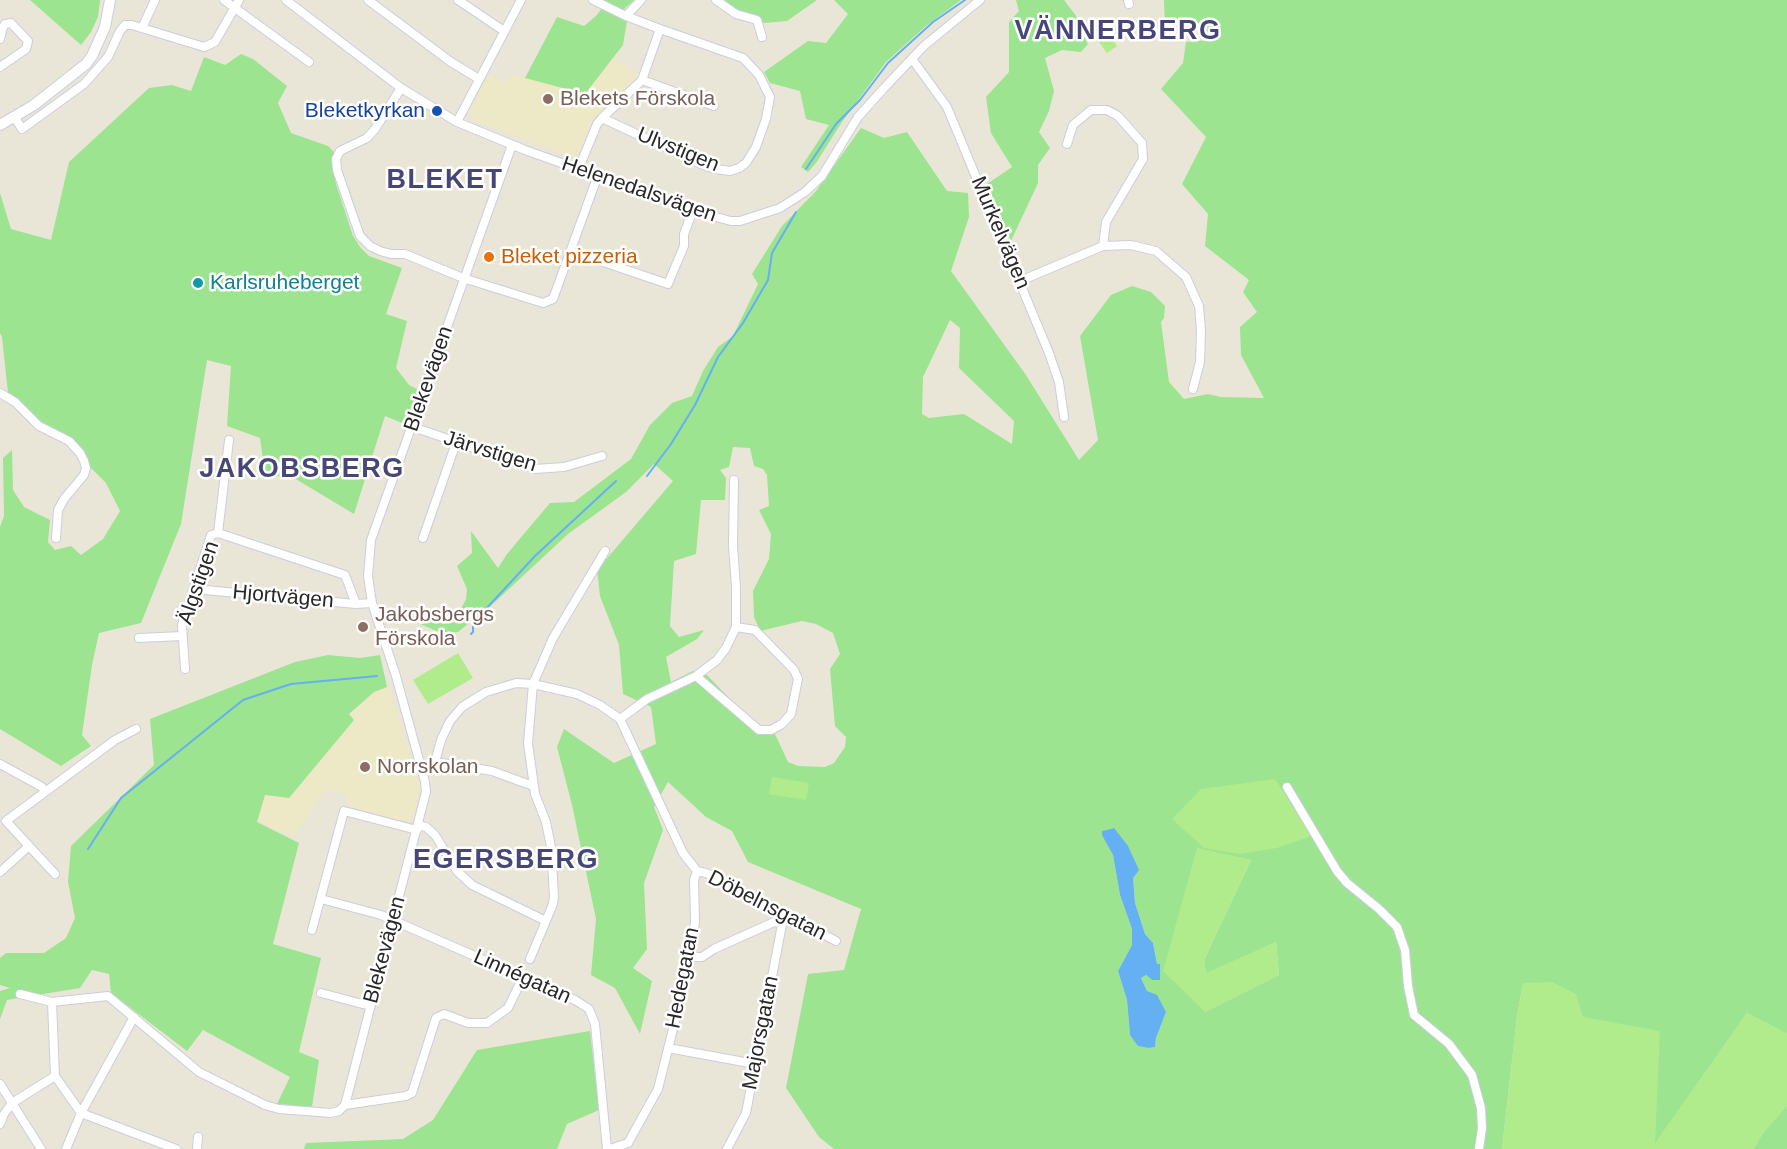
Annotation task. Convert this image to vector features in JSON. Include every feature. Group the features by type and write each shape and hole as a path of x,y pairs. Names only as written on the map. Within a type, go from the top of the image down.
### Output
{"street":[{"path":"0,125 15,118 59,87 86,64 105,27 110,0"},
{"path":"142,28 155,0"},
{"path":"224,0 237,4 309,62"},
{"name":"Helenedalsvägen","path":"286,0 401,88 457,122 512,145 718,219 740,221 780,208 798,198 822,176 858,117 924,46 980,0"},
{"path":"368,0 451,62 479,79"},
{"path":"458,0 504,31"},
{"path":"457,122 521,0"},
{"name":"Ulvstigen","path":"593,0 626,16 743,58 759,75 770,97 766,119 756,147 746,163 729,171 715,169 668,150 602,118"},
{"path":"626,16 641,0"},
{"path":"716,0 736,14 757,20 762,37"},
{"path":"15,118 22,129 94,75 108,57 122,26 129,24 204,47 215,42 237,4"},
{"path":"0,39 5,24 11,23 28,41 26,49 0,67"},
{"path":"579,168 597,124 642,80 660,29"},
{"name":"Murkelvägen","path":"912,59 947,107 1020,281 1056,374 1064,417"},
{"path":"642,80 714,106"},
{"path":"401,88 367,138 340,152 336,159 337,170 360,236 370,246 380,251 405,254 463,278 543,303 553,298 597,175"},
{"path":"1067,144 1073,125 1091,110 1107,110 1118,116 1142,143 1143,159 1106,222 1103,246"},
{"name":"Blekevägen","path":"345,1106 426,792 422,768 396,676 372,603 368,576 371,540 512,145"},
{"path":"571,251 668,284 684,246 684,234 693,210"},
{"path":"1020,281 1103,246 1131,245 1156,251 1186,276 1199,306 1200,362 1193,389"},
{"path":"0,393 15,402 39,426 69,441 84,461 86,468 84,475 58,510 56,538"},
{"name":"Järvstigen","path":"413,427 535,469 564,467 602,456"},
{"path":"229,440 218,533 345,574 356,604"},
{"path":"423,538 456,443"},
{"path":"620,718 647,699 696,676 717,660 726,648 736,627 733,546 734,480"},
{"name":"Älgstigen","path":"184,669 182,625 211,535 218,533"},
{"path":"530,959 553,904 554,896 551,847 546,822 533,786 528,743 533,684 553,638 605,551"},
{"name":"Hjortvägen","path":"194,589 356,604 372,603"},
{"path":"696,676 759,730 771,729 782,724 791,714 798,679 794,670 755,630 736,627"},
{"name":"Älgstigen","path":"139,638 182,636"},
{"path":"435,762 441,740 450,721 462,707 486,692 516,683 533,684 577,694 620,718 683,853 697,871"},
{"path":"55,874 6,821 115,741 136,729"},
{"path":"422,768 435,762 492,771 533,786"},
{"path":"0,764 42,787"},
{"path":"1287,787 1337,871 1347,883 1397,927 1404,950 1414,1015 1449,1044 1472,1075 1481,1108 1482,1128 1479,1149"},
{"path":"312,930 344,811 426,827 435,835 457,871 472,885 546,921"},
{"path":"0,872 29,846"},
{"name":"Döbelnsgatan","path":"697,871 706,873 783,919 836,941"},
{"name":"Hedegatan","path":"609,1149 628,1143 658,1089 691,957 695,921 694,880 697,871"},
{"name":"Linnégatan","path":"321,898 381,915 575,1000 589,1009 596,1024 609,1149"},
{"path":"691,957 702,957 714,949 783,919"},
{"name":"Majorsgatan","path":"727,1149 746,1113 783,919"},
{"path":"20,994 52,1002 108,996 199,1072 265,1105 279,1109 331,1113 345,1106 412,1094 436,1018 444,1014 468,1023 487,1023 508,1008 523,977"},
{"path":"321,993 370,1006"},
{"path":"52,1002 56,1076 81,1113 176,1149"},
{"path":"66,1149 81,1113 134,1017"},
{"path":"668,1048 755,1064"},
{"path":"0,1124 12,1103 56,1076"},
{"path":"0,1084 41,1149"},
{"path":"197,1149 198,1137"}],"shaded area":[{"name":"Blekets Förskola","path":"611,57 641,76 635,86 594,121 580,155 573,158 473,120 468,111 490,74 507,83 512,75 564,82"},
{"name":"Norrskolan","path":"390,688 420,788 411,824 348,807 348,795 325,788 294,837 257,822 265,794 321,758 354,720 349,714 374,692"}],"green space":[{"path":"30,0 100,0 98,17 91,32 81,45"},
{"path":"603,0 634,0 624,9 620,17 627,21 623,45 585,94 525,78 557,17 584,26 606,3"},
{"path":"721,0 817,0 787,21 764,23"},
{"path":"834,0 961,0 927,25 886,62 808,172 801,167 829,125 806,119 800,91 770,83 764,72 808,41 826,43 848,14"},
{"path":"1016,0 1064,0 1080,21 1081,32 1088,44 1081,52 1062,50 1045,58 1054,91 1049,111 1039,132 1050,148 1038,165 1038,183 1011,241 987,184 1012,167 991,133 986,97 1009,72 1009,22 1019,11"},
{"path":"1164,0 1787,0 1787,1034 1747,1013 1655,1144 1583,1017 1523,983 1502,1149 834,1149 819,1137 786,1088 808,974 844,970 861,909 748,862 732,831 706,817 668,782 654,807 663,830 644,883 647,949 633,968 652,981 640,1034 615,988 591,975 596,919 572,805 557,747 564,729 614,763 656,744 651,707 623,694 619,645 600,596 597,570 673,481 654,464 626,492 568,534 496,601 458,632 444,634 420,624 450,617 461,609 466,599 467,589 457,566 472,553 471,531 498,568 550,503 574,502 631,459 650,425 672,403 692,396 703,371 718,347 733,336 758,284 752,274 782,226 816,191 861,128 884,138 907,132 947,191 968,193 969,217 951,271 1026,375 1079,460 1098,440 1080,336 1111,295 1132,286 1151,292 1165,306 1164,318 1161,322 1169,382 1184,399 1208,394 1221,397 1264,398 1241,355 1240,327 1257,312 1243,292 1249,280 1205,246 1208,214 1182,184 1206,137 1161,89 1183,63 1186,42 1210,40 1185,18 1165,26","holes":["950,320 960,328 959,368 1014,421 1012,444 964,414 929,418 922,414 923,377","733,447 750,448 754,466 763,469 767,475 769,506 759,510 771,534 769,559 753,591 754,617 760,631 802,621 816,624 833,633 840,654 830,669 835,726 846,737 845,747 834,763 825,767 798,766 788,762 775,734 769,735 748,718 707,675 693,671 671,682 666,657 697,639 704,630 679,637 670,626 674,561 696,554 701,500 725,500 726,478 720,470 729,467","1113,828 1133,878 1135,903 1145,934 1153,943 1157,964 1160,964 1152,980 1146,975 1141,978 1147,991 1166,1012 1155,1047 1149,1048 1130,1035 1127,1000 1118,971 1132,945 1132,929 1120,895 1113,855 1102,831","1198,849 1251,860 1204,960 1206,974 1276,942 1279,975 1205,1012"]},
{"path":"1100,22 1117,46 1107,53 1090,30"},
{"path":"241,54 253,59 287,86 278,103 291,133 328,146 335,153 331,160 336,184 353,236 360,247 369,256 402,268 386,314 407,321 396,368 409,385 419,390 407,425 385,416 354,514 294,478 265,475 260,438 227,426 231,366 207,360 181,524 141,623 99,633 82,735 91,746 61,766 0,729 0,527 4,516 3,458 12,450 13,490 24,507 50,520 48,542 55,550 71,546 81,555 103,539 120,511 106,483 90,467 79,445 71,438 38,420 8,393 0,333 0,193 11,229 51,240 69,162 149,88 172,85 191,91 204,57 225,65"},
{"path":"458,653 473,678 428,704 413,680"},
{"path":"328,655 360,658 380,655 387,687 374,692 349,714 354,720 289,798 265,795 257,822 299,843 273,944 321,958 299,1052 319,1060 312,1107 277,1104 290,1077 203,1030 187,1051 111,993 109,974 92,970 80,988 7,1000 0,1019 0,991 10,988 0,985 0,958 6,953 44,953 66,938 75,918 68,882 71,846 154,765 150,719 295,662"},
{"path":"772,777 809,783 806,800 769,794"},
{"path":"1275,779 1312,836 1277,848 1240,854 1204,848 1172,819 1201,789"},
{"path":"1197,848 1251,860 1204,960 1206,973 1276,942 1279,975 1205,1012 1163,971"},
{"path":"1552,982 1576,994 1583,1017 1660,1031 1655,1143 1747,1013 1787,1034 1787,1105 1763,1133 1753,1149 1502,1149 1523,983"},
{"path":"590,1031 599,1110 567,1124 557,1149 304,1149 306,1143 403,1139 433,1120 477,1050"},
{"path":"1787,1105 1787,1149 1753,1149 1763,1133"}],"water":[{"path":"1114,828 1128,846 1139,870 1133,878 1135,903 1145,934 1153,943 1157,964 1160,964 1160,980 1152,980 1146,975 1141,978 1147,991 1157,995 1166,1012 1155,1047 1138,1046 1130,1035 1127,1000 1118,971 1132,945 1132,929 1120,895 1113,855 1102,835 1102,831"}],"waterway":[{"path":"806,169 836,124 860,100 888,63 933,22 965,0"},
{"path":"647,476 671,444 695,405 718,357 743,323 768,280 772,253 796,212"},
{"path":"471,634 473,623 535,556 616,481"},
{"path":"88,849 121,798 243,700 291,684 377,676"}],"place":[{"name":"Blekets Förskola","path":"548,99"},
{"name":"Bleketkyrkan","path":"437,111"},
{"name":"Bleket pizzeria","path":"489,257"},
{"name":"Karlsruheberget","path":"198,283"},
{"name":"Jakobsbergs Förskola","path":"363,627"},
{"name":"Norrskolan","path":"365,767"}],"district":[{"name":"VÄNNERBERG","path":"1118,32"},
{"name":"BLEKET","path":"445,181"},
{"name":"JAKOBSBERG","path":"302,470"},
{"name":"EGERSBERG","path":"506,861"}]}
